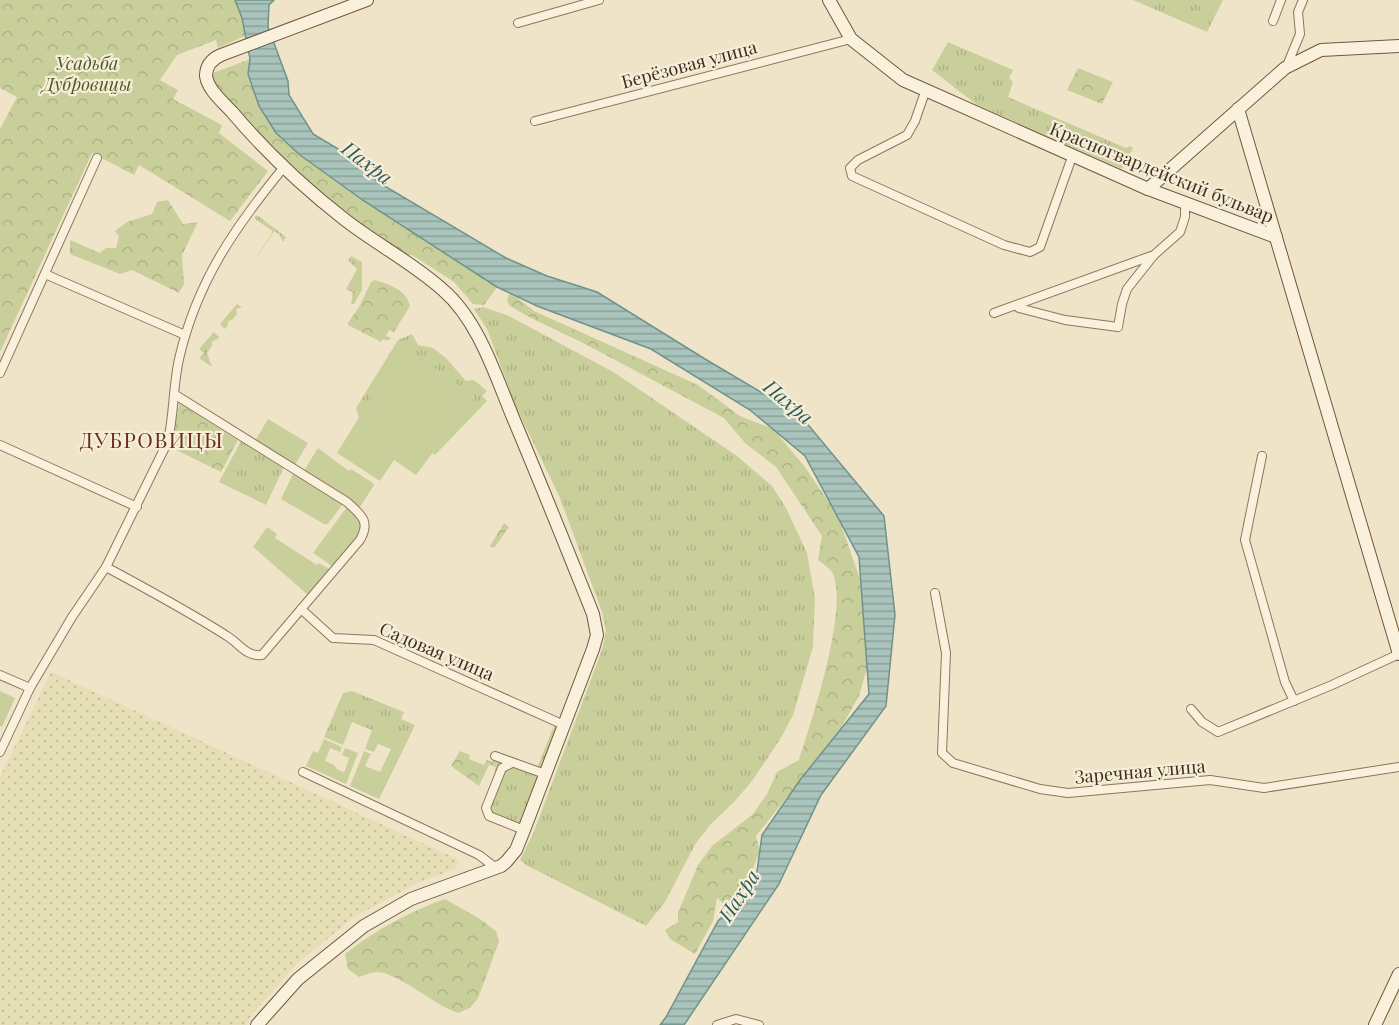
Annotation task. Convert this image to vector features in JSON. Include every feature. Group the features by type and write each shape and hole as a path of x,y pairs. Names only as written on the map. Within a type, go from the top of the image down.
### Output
{"street":[{"path":"257,1025 298,979 364,926 411,899 496,868 511,856 524,830 597,635 596,626 544,491 476,333 461,310 443,289 343,219 284,167 208,84 207,69 210,62 221,55 367,0"},
{"path":"518,23 599,0"},
{"name":"Красногвардейский бульвар","path":"829,0 851,39 903,80 925,92 1148,189 1276,237 1399,654"},
{"path":"1273,21 1281,0"},
{"path":"1285,68 1300,34 1298,12 1303,0"},
{"name":"Берёзовая улица","path":"535,121 851,39"},
{"path":"1148,189 1285,68 1321,50 1399,46"},
{"path":"925,92 915,121 907,135 858,160 850,168 852,176 1004,245 1030,252 1040,247 1072,157"},
{"path":"1238,109 1276,237"},
{"path":"0,372 98,158"},
{"path":"0,752 30,688 106,567 168,441 173,420 176,376 185,335 201,292 223,249 244,216 284,167"},
{"path":"1019,304 1020,308 1065,320 1118,327 1127,289 1154,255 1180,232 1185,217 1185,203"},
{"path":"994,313 1154,255"},
{"path":"45,274 185,335"},
{"path":"106,567 174,603 230,638 247,653 254,656 262,655 360,540 365,531 364,519 347,502 174,393"},
{"path":"0,445 137,507"},
{"path":"1262,456 1245,540 1282,670 1294,701"},
{"name":"Заречная улица","path":"935,593 946,653 942,753 953,763 1040,789 1068,793 1210,780 1264,788 1399,767"},
{"name":"Садовая улица","path":"301,609 333,638 374,640 564,725"},
{"path":"1191,709 1202,722 1218,732 1332,685 1399,654"},
{"path":"0,675 30,688"},
{"path":"495,756 545,774"},
{"path":"512,763 502,768 486,808 489,816 524,830"},
{"path":"303,772 479,855 496,868"},
{"path":"1375,1025 1399,974"},
{"path":"717,1025 736,1019 759,1025"}],"shaded area":[{"path":"51,672 459,860 455,869 423,880 354,917 299,962 251,1015 246,1025 0,1025 0,777"}],"green space":[{"name":"Усадьба Дубровицы","path":"0,0 235,0 242,17 245,36 218,48 216,40 177,55 160,80 178,90 173,99 222,125 219,133 268,171 230,221 139,165 134,175 92,153 0,352 0,129 17,97 0,88"},
{"path":"1133,0 1223,0 1207,32"},
{"path":"948,42 1013,70 1009,78 1013,82 1008,97 1126,148 1130,146 1133,148 1122,169 977,105 932,70"},
{"path":"250,59 248,74 276,134 300,155 364,201 497,287 484,305 473,304 454,282 412,255 396,256 343,219 209,84 213,73"},
{"path":"1078,68 1113,82 1102,104 1067,90"},
{"path":"168,200 183,224 198,222 182,255 184,284 179,293 132,270 120,274 70,254 70,240 100,253 106,248 116,248 119,236 115,231 127,222 152,214 157,202"},
{"path":"257,215 286,237 283,242 279,234 274,231 249,269 273,231 256,220"},
{"path":"351,256 362,262 362,290 354,304 351,304 353,293 346,289 357,269 348,260"},
{"path":"375,280 401,292 410,306 394,332 389,330 386,336 391,338 387,341 383,339 381,342 348,325 371,282"},
{"path":"511,293 534,311 698,385 740,416 773,429 805,467 838,516 861,582 867,668 859,696 838,733 756,836 760,851 749,878 752,889 740,899 729,904 725,905 717,898 713,921 695,954 670,939 665,930 678,922 678,913 698,865 712,846 753,814 767,794 777,772 799,760 812,720 827,665 836,611 836,588 832,572 818,560 822,536 776,467 745,443 724,418 510,306 507,301"},
{"path":"237,304 242,307 236,309 237,314 228,321 225,329 220,324"},
{"path":"483,307 509,316 615,373 737,456 772,486 786,508 807,553 815,599 813,647 793,715 781,738 752,781 696,843 665,902 646,926 520,860 533,834 602,650 606,630 602,612 560,498 516,407 487,329 474,309"},
{"path":"214,332 219,337 212,341 212,346 207,353 212,367 199,358 204,353 199,349"},
{"path":"412,334 418,345 433,348 446,358 466,381 474,380 487,391 482,396 487,401 435,455 432,453 474,397 404,346 359,418 356,408 398,340"},
{"path":"404,345 474,397 416,475 394,460 380,481 337,453"},
{"path":"179,403 238,440 221,472 172,448"},
{"path":"268,419 308,443 295,465 255,441"},
{"path":"241,441 284,467 266,505 219,482"},
{"path":"318,448 349,471 351,469 373,483 374,485 360,507 303,472"},
{"path":"294,472 341,501 342,505 328,524 324,524 281,499"},
{"path":"347,507 361,521 362,530 332,566 313,553"},
{"path":"504,523 509,527 494,548 490,546"},
{"path":"267,527 277,534 275,538 317,565 319,563 329,569 308,595 253,547"},
{"path":"0,691 15,698 2,727 0,726"},
{"path":"352,691 404,712 401,719 415,725 406,744 352,722 343,745 324,737 343,693"},
{"path":"555,723 559,728 542,768 537,768"},
{"path":"372,730 406,744 379,799 350,786 364,751 373,755 370,755 365,766 380,772 391,749 378,744 374,752 365,749"},
{"path":"324,739 342,747 340,752 330,748 325,761 343,772 349,758 342,755 345,748 358,753 346,784 306,766 313,751 318,753"},
{"path":"460,751 470,755 469,759 484,765 487,760 492,762 494,758 501,761 496,772 494,771 496,767 489,765 479,786 451,766"},
{"path":"506,765 538,777 520,824 487,813"},
{"path":"445,899 496,931 499,942 478,998 470,1008 458,1013 387,974 376,972 359,977 348,969 345,954 357,945 405,916"}],"water":[{"path":"235,0 274,0 269,5 268,27 288,81 289,95 313,134 360,162 376,181 506,258 547,276 597,292 800,415 884,516 895,615 886,706 821,795 779,884 684,1025 660,1025 718,921 755,886 762,835 800,780 869,694 859,557 805,456 750,410 651,349 537,306 497,287 364,201 300,155 276,133 259,106 248,74 250,59 242,18"}],"district":[{"name":"ДУБРОВИЦЫ","path":"152,439"}],"water label":[{"name":"Пахра","path":"368,162"},
{"name":"Пахра","path":"789,401"},
{"name":"Пахра","path":"738,895"}]}
